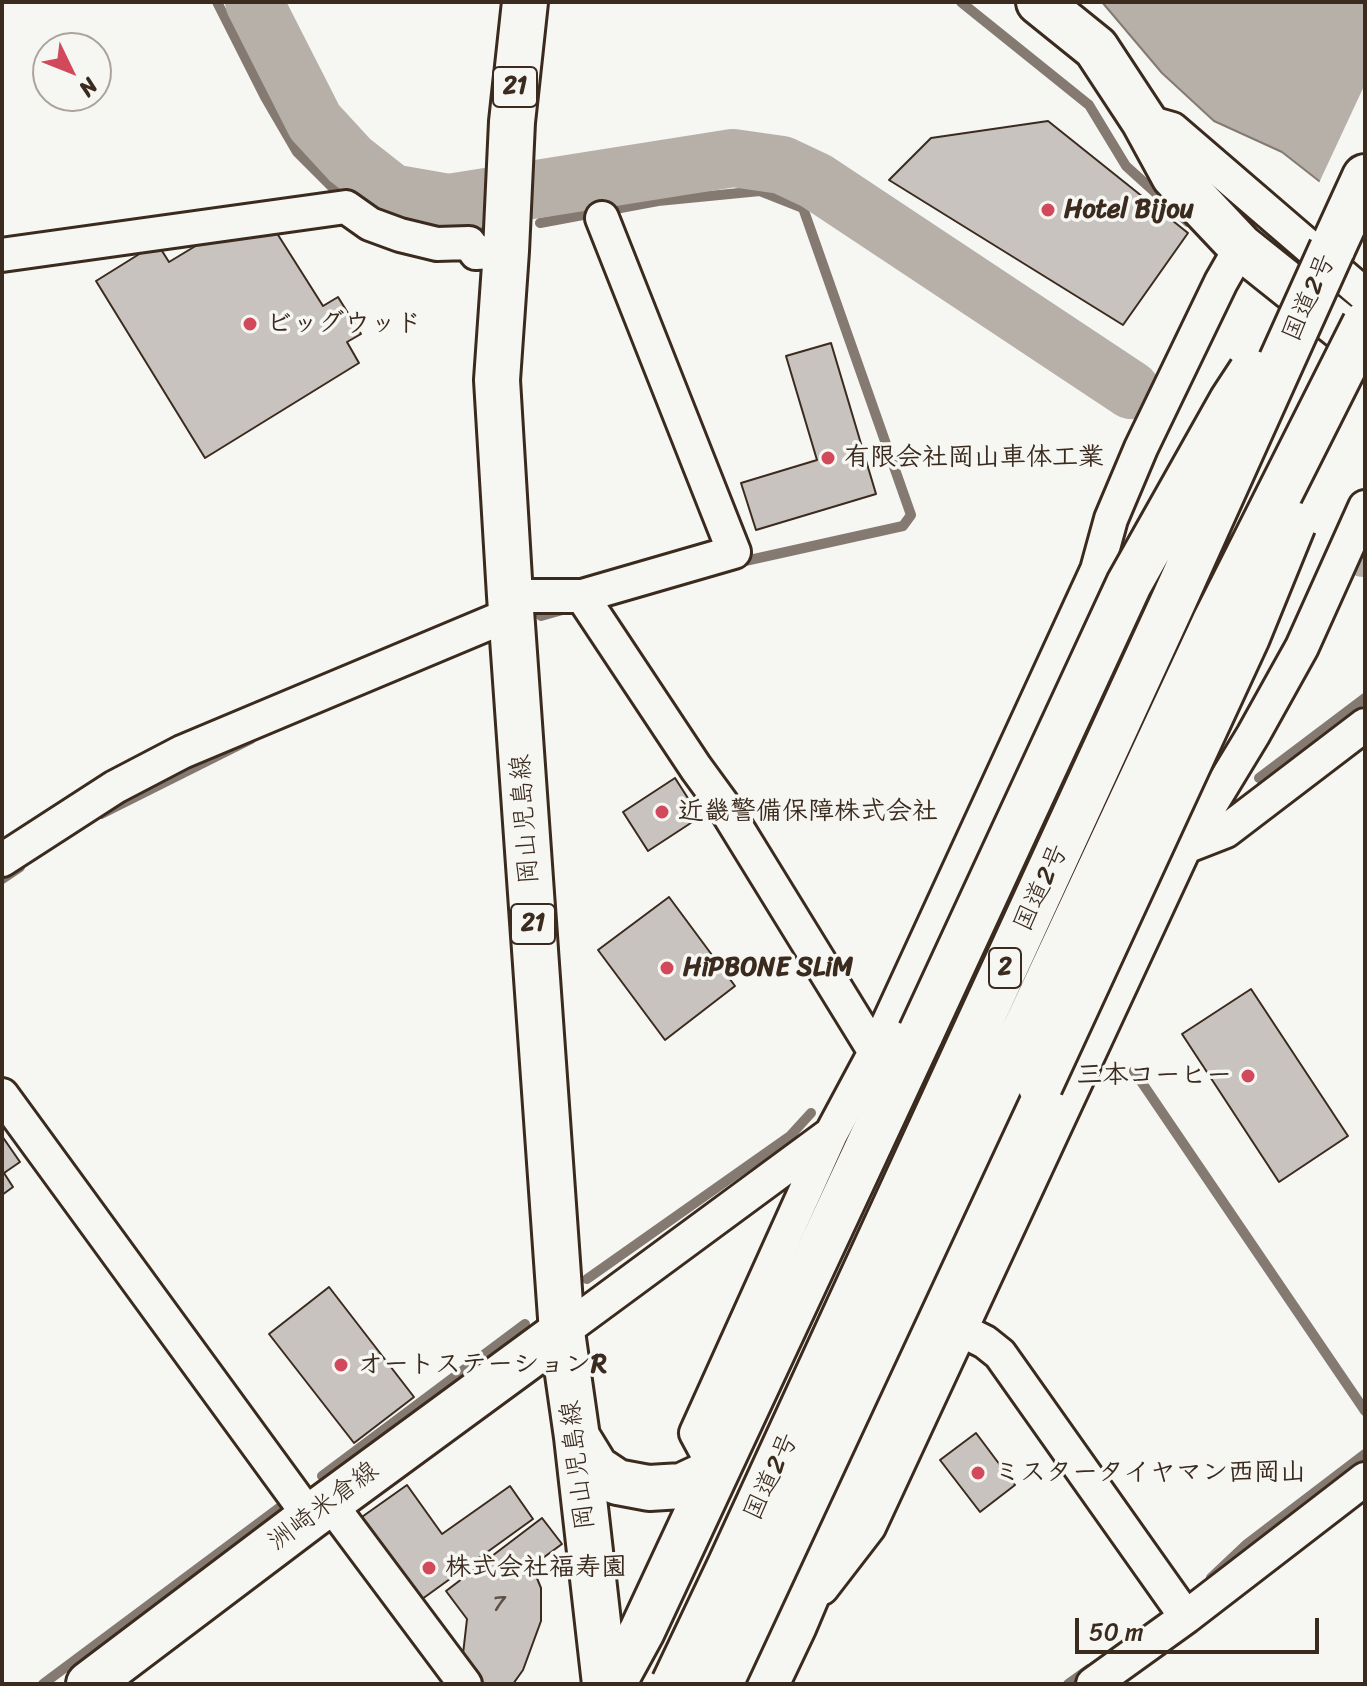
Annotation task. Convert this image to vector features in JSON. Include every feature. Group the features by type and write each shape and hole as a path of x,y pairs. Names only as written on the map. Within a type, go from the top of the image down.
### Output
{"main road":[{"name":"岡山児島線","path":"525,2 512,122 497,380 562,1332 605,1684"},
{"path":"1039,2 1096,48 1144,121 1174,176 1241,247 1365,346"},
{"name":"国道2号","path":"674,1684 1173,602 1365,177"},
{"path":"613,1684 642,1631 1129,584 1232,401 1332,249"},
{"name":"国道2号","path":"720,1684 1214,624 1365,324"},
{"path":"766,1684 895,1386 1040,1085 1247,637 1365,335"},
{"name":"洲崎米倉線","path":"89,1684 562,1332"},
{"path":"577,1437 596,1468 617,1482 649,1488 682,1486 716,1470"},
{"name":"岡山児島線","path":"590,1684 599,1635"}],"street":[{"path":"1144,121 1172,129 1365,295"},
{"path":"2,255 346,207 370,224 400,235 437,244 469,243 476,253 508,212"},
{"path":"2,860 115,787 182,752 510,605 586,603 734,552 602,218"},
{"path":"716,1470 696,1433 831,1134 875,1052 1097,570 1111,519 1141,448 1241,247"},
{"path":"794,1625 869,1527 1185,847 1302,647 1365,507"},
{"path":"586,603 723,805 875,1052"},
{"path":"1185,847 1226,831 1365,725"},
{"path":"2,1095 320,1510 465,1684"},
{"path":"562,1332 831,1134"},
{"path":"959,1329 985,1342 1000,1354 1179,1607"},
{"path":"1093,1684 1179,1607 1365,1479"}],"shaded area":[{"path":"1102,2 1365,2 1365,217 1282,152 1214,121 1162,73"}],"pier":[{"path":"1365,84 1365,221 1318,185"}],"building":[{"path":"1048,121 1188,233 1123,325 889,180 931,138"},
{"path":"227,227 273,227 323,306 338,297 361,334 347,342 359,363 205,458 96,281 157,243 169,262"},
{"path":"831,343 876,494 756,530 741,483 817,460 786,356"},
{"path":"675,778 700,817 648,851 623,812"},
{"path":"669,897 735,986 665,1040 598,950"},
{"path":"1251,989 1348,1136 1279,1182 1182,1034"},
{"path":"2,1136 20,1162 4,1173 13,1187 2,1195"},
{"path":"329,1287 414,1397 354,1443 269,1334"},
{"path":"976,1433 1015,1485 980,1512 940,1460"},
{"name":"株式会社福寿園","path":"407,1485 442,1534 510,1486 533,1519 418,1602 359,1519"},
{"path":"542,1518 562,1544 532,1566 541,1588 541,1621 523,1670 513,1684 483,1684 463,1654 467,1619 446,1591"}],"waterway":[{"path":"217,2 297,152 335,190 348,198"},
{"path":"254,2 315,122 350,160 392,193 449,203 733,158 782,165 816,181 1131,390"},
{"path":"961,2 1089,105 1126,166 1188,222"},
{"path":"540,223 658,201 760,191 803,208 911,515 903,526 736,563"},
{"path":"426,228 480,227"},
{"path":"541,616 566,609"},
{"path":"1259,778 1365,698"},
{"path":"101,814 251,739"},
{"path":"2,879 20,867"},
{"path":"1134,1071 1365,1411"},
{"path":"587,1279 790,1136 811,1113"},
{"path":"322,1476 525,1324"},
{"path":"1211,1578 1247,1544 1365,1454"},
{"path":"43,1684 283,1505"},
{"path":"1068,1684 1089,1669"}],"place":[{"name":"Hotel Bijou","path":"1048,210"},
{"name":"ビッグウッド","path":"250,324"},
{"name":"有限会社岡山車体工業","path":"828,458"},
{"name":"近畿警備保障株式会社","path":"662,812"},
{"name":"HiPBONE SLiM","path":"667,968"},
{"name":"三本コーヒー","path":"1248,1076"},
{"name":"オートステーションR","path":"341,1365"},
{"name":"ミスタータイヤマン西岡山","path":"978,1473"},
{"name":"株式会社福寿園","path":"429,1568"}]}
